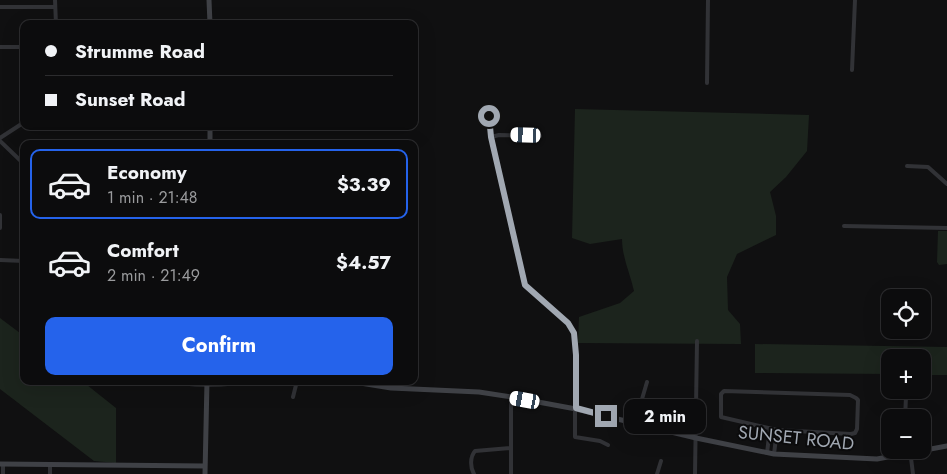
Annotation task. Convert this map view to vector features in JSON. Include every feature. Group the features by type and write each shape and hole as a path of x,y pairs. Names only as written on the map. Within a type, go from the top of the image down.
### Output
{"street":[{"path":"55,0 56,20"},
{"path":"209,0 210,20"},
{"path":"707,83 708,0"},
{"path":"852,70 855,0"},
{"path":"0,7 55,7"},
{"path":"0,47 20,47"},
{"path":"489,116 491,137 525,285 568,323 574,333 576,355 575,437 600,441 608,445"},
{"path":"20,125 0,139 20,160"},
{"path":"491,137 499,135 540,136"},
{"path":"908,166 928,167 947,184"},
{"path":"0,215 0,228"},
{"path":"844,226 947,228"},
{"path":"0,260 20,261"},
{"path":"695,474 697,341"},
{"path":"635,423 646,382"},
{"path":"205,474 207,385"},
{"path":"293,397 297,385"},
{"name":"SUNSET ROAD","path":"373,385 391,388 479,392 576,408 696,438 774,454 860,459 881,458"},
{"path":"724,391 820,393 850,395 858,400 857,429 855,433 777,430 770,428 721,417 721,394 724,391"},
{"path":"511,397 511,474"},
{"path":"767,452 770,428"},
{"path":"774,454 777,430"},
{"name":"SUNSET ROAD","path":"931,448 947,446"},
{"path":"474,474 471,455 475,451 511,448"},
{"path":"911,459 913,474"},
{"path":"657,474 661,461"},
{"path":"3,474 2,464 205,466"},
{"path":"50,464 50,474"}],"shaded area":[{"path":"575,109 809,115 807,151 786,177 770,192 776,216 776,235 737,254 727,277 728,310 740,324 741,344 578,343 579,317 620,303 634,291 622,246 622,239 590,244 572,238"},
{"path":"938,231 947,231 947,264 939,265 937,262"},
{"path":"0,318 20,333 20,385 87,385 116,408 116,463 94,461 0,389"},
{"path":"755,344 947,347 947,375 931,375 931,349 881,349 881,374 755,373"}],"route":[{"path":"489,116 491,137 525,285 568,323 574,333 576,408 606,416"}]}
